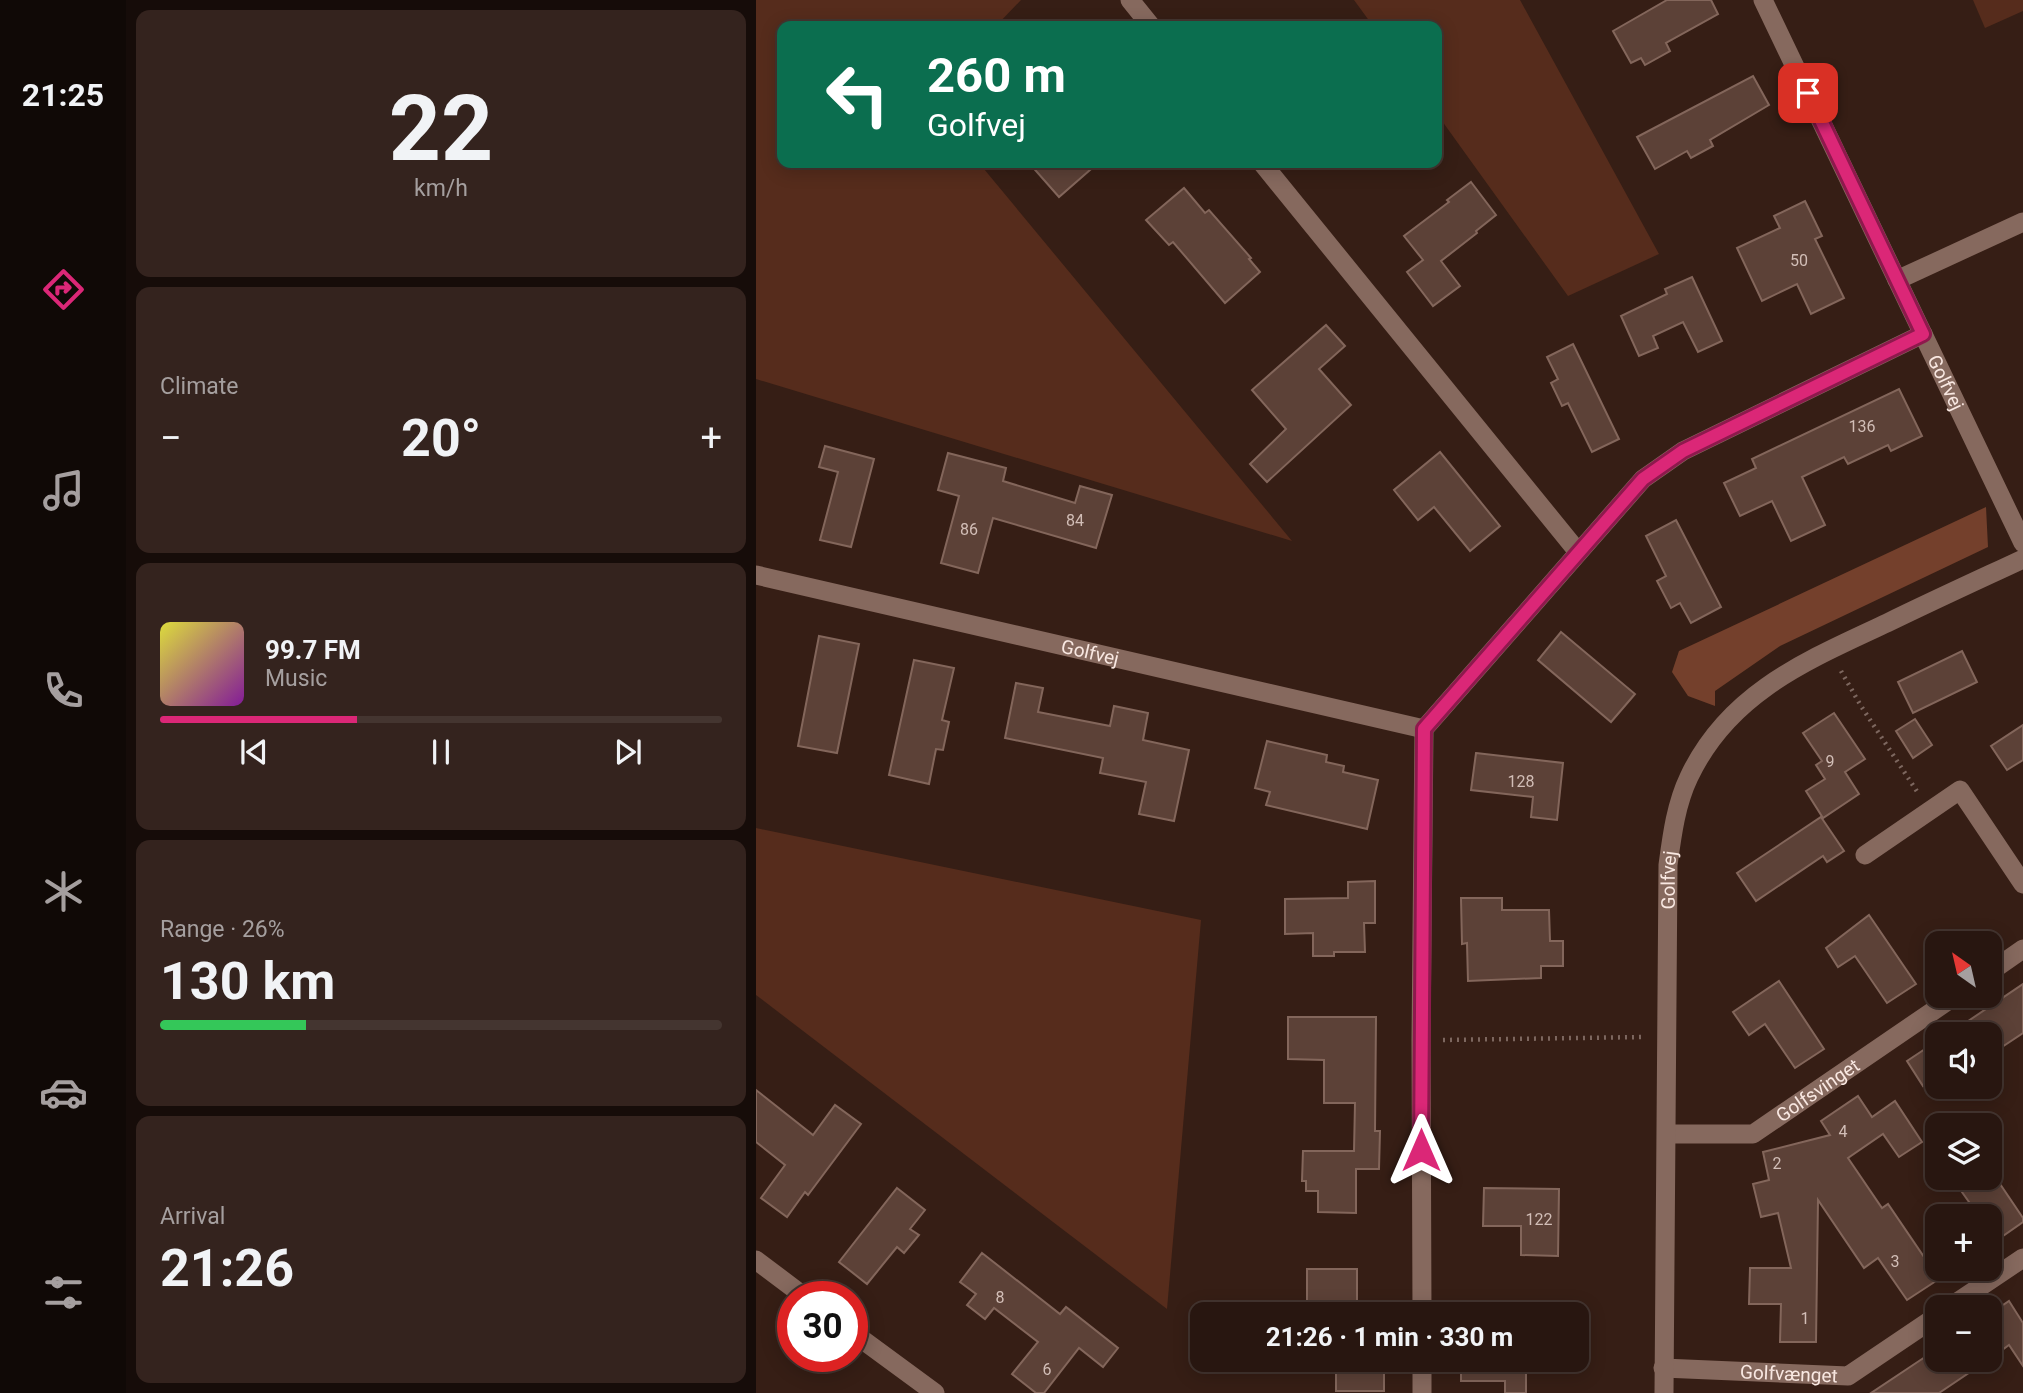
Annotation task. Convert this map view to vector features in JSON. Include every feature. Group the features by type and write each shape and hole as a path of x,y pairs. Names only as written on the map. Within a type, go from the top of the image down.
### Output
{"street":[{"path":"1130,0 1147,21"},
{"name":"Golfvej","path":"1763,0 2023,543"},
{"path":"1266,168 1578,552"},
{"path":"1897,280 2023,222"},
{"name":"Golfvej","path":"756,575 1424,729 1643,479 1683,451 1923,334"},
{"name":"Golfvej","path":"1664,1393 1668,865 1675,816 1689,777 1706,747 1729,717 1762,689 1802,662 2023,559"},
{"path":"1422,1302 1424,729"},
{"path":"1865,855 1960,790 2023,884"},
{"path":"2002,964 2023,949"},
{"name":"Golfsvinget","path":"1667,1134 1753,1133 1937,1008"},
{"path":"1968,1295 2023,1258"},
{"path":"756,1260 784,1281"},
{"name":"Golfvænget","path":"1663,1368 1848,1376 1925,1324"},
{"path":"868,1344 934,1393"},
{"path":"1422,1372 1422,1393"}],"path":[{"path":"1831,676 1853,665"},
{"path":"1841,671 1930,811"},
{"path":"1421,1040 1667,1037"}],"shaded area":[{"path":"756,0 1021,0 1001,21 777,21 777,168 983,168 1292,541 756,379"},
{"path":"1354,0 1520,0 1659,254 1568,296 1442,121 1442,21 1369,21"},
{"path":"1973,0 2023,0 2023,11 1985,28"},
{"path":"1986,507 1988,547 1780,646 1715,691 1715,706 1688,696 1672,672 1679,651"},
{"path":"756,828 1201,920 1167,1309 756,995"}],"building":[{"path":"1667,0 1711,0 1718,14 1666,43 1670,51 1645,65 1641,58 1631,63 1613,31"},
{"path":"1753,76 1769,105 1710,140 1713,146 1691,158 1687,151 1655,169 1637,137"},
{"path":"1033,168 1092,168 1059,197"},
{"path":"1471,182 1496,215 1441,261 1460,286 1433,306 1407,272 1423,260 1404,236"},
{"path":"1184,188 1205,213 1209,210 1260,272 1225,303 1173,242 1169,245 1146,220"},
{"path":"1805,201 1822,236 1815,239 1844,298 1811,314 1797,284 1762,301 1737,248 1780,228 1774,216"},
{"path":"1692,277 1722,341 1698,352 1683,322 1653,336 1658,348 1639,356 1621,316 1667,294 1665,289"},
{"path":"1326,325 1345,346 1319,369 1351,405 1267,482 1250,464 1286,429 1252,390"},
{"path":"1573,344 1619,439 1592,452 1568,403 1562,406 1551,383 1558,379 1547,357"},
{"path":"1899,389 1922,436 1891,451 1888,445 1848,464 1844,457 1802,477 1825,525 1791,541 1772,501 1740,516 1724,483 1756,468 1752,459"},
{"path":"825,446 874,459 851,547 820,540 838,472 819,467"},
{"path":"1440,452 1500,526 1470,551 1434,507 1418,520 1394,490"},
{"path":"948,453 1006,468 1003,481 1075,503 1080,486 1112,495 1096,548 993,518 978,573 941,563 959,496 938,490"},
{"path":"1676,520 1721,607 1691,623 1680,603 1671,608 1657,581 1666,576 1646,536"},
{"path":"1561,632 1635,694 1611,722 1538,660"},
{"path":"819,636 859,644 837,753 798,746"},
{"path":"1962,651 1977,682 1913,713 1898,682"},
{"path":"914,660 954,668 942,720 949,722 943,750 936,749 929,784 889,775"},
{"path":"1016,683 1043,688 1038,712 1110,726 1114,706 1148,713 1143,740 1189,750 1174,821 1139,814 1146,782 1100,773 1103,758 1005,738"},
{"path":"1834,713 1865,759 1845,772 1859,794 1823,818 1806,791 1825,779 1816,765 1822,761 1803,733"},
{"path":"1915,719 1932,745 1913,758 1896,731"},
{"path":"2023,725 2023,760 2007,770 1991,746"},
{"path":"1267,741 1327,755 1326,762 1344,766 1343,772 1378,780 1367,829 1266,805 1270,792 1255,788"},
{"path":"1476,753 1563,763 1557,820 1531,817 1533,797 1471,790"},
{"path":"1821,817 1844,851 1827,862 1823,856 1756,901 1737,873"},
{"path":"1375,881 1375,923 1364,923 1365,952 1334,952 1334,956 1313,956 1313,933 1285,934 1285,899 1348,898 1348,882"},
{"path":"1461,898 1502,898 1502,910 1549,910 1550,941 1563,941 1563,966 1541,966 1541,978 1468,981 1467,943 1462,944"},
{"path":"1869,915 1916,984 1887,1003 1855,956 1838,967 1826,948"},
{"path":"1779,981 1824,1049 1795,1068 1765,1024 1749,1035 1733,1012"},
{"path":"2023,984 2023,1033 2002,1047 2002,1022 1967,1022 1987,1008 2002,1008 2002,998"},
{"path":"1288,1017 1376,1017 1375,1131 1380,1131 1379,1169 1356,1169 1356,1213 1318,1212 1318,1191 1306,1191 1306,1181 1302,1181 1303,1151 1354,1151 1355,1103 1324,1103 1324,1060 1288,1059"},
{"path":"1925,1049 1925,1085 1923,1086 1907,1061"},
{"path":"756,1090 813,1135 835,1105 861,1124 808,1195 805,1192 787,1217 761,1198 785,1165 756,1142"},
{"path":"1858,1096 1872,1117 1895,1101 1922,1142 1899,1157 1883,1134 1848,1158 1882,1208 1888,1204 1925,1258 1925,1281 1936,1281 1907,1300 1878,1258 1864,1268 1818,1200 1816,1342 1780,1342 1781,1304 1749,1304 1750,1268 1791,1268 1778,1213 1761,1217 1753,1184 1769,1180 1763,1152 1830,1135 1821,1121"},
{"path":"2002,1187 2023,1222 2002,1237 2002,1204 1970,1204 1961,1190 2002,1190"},
{"path":"897,1188 925,1210 910,1229 919,1235 904,1253 897,1247 868,1283 839,1262"},
{"path":"1484,1188 1559,1189 1558,1256 1521,1255 1521,1226 1483,1226"},
{"path":"982,1253 1060,1314 1066,1307 1118,1348 1103,1367 1079,1348 1044,1393 1036,1393 1012,1374 1038,1342 994,1308 985,1319 967,1305 976,1294 960,1282"},
{"path":"1307,1269 1357,1269 1357,1302 1307,1302"},
{"path":"2009,1301 2023,1323 2023,1366 2009,1345 2002,1350 2002,1306"},
{"path":"1925,1357 1925,1372 1970,1372 1939,1393 1871,1393"},
{"path":"1336,1372 1384,1372 1384,1391 1336,1391"},
{"path":"1461,1372 1526,1372 1526,1393 1505,1393 1505,1381 1461,1381"}],"route":[{"path":"1421,1150 1424,729 1643,479 1683,451 1923,334 1808,93"}]}
